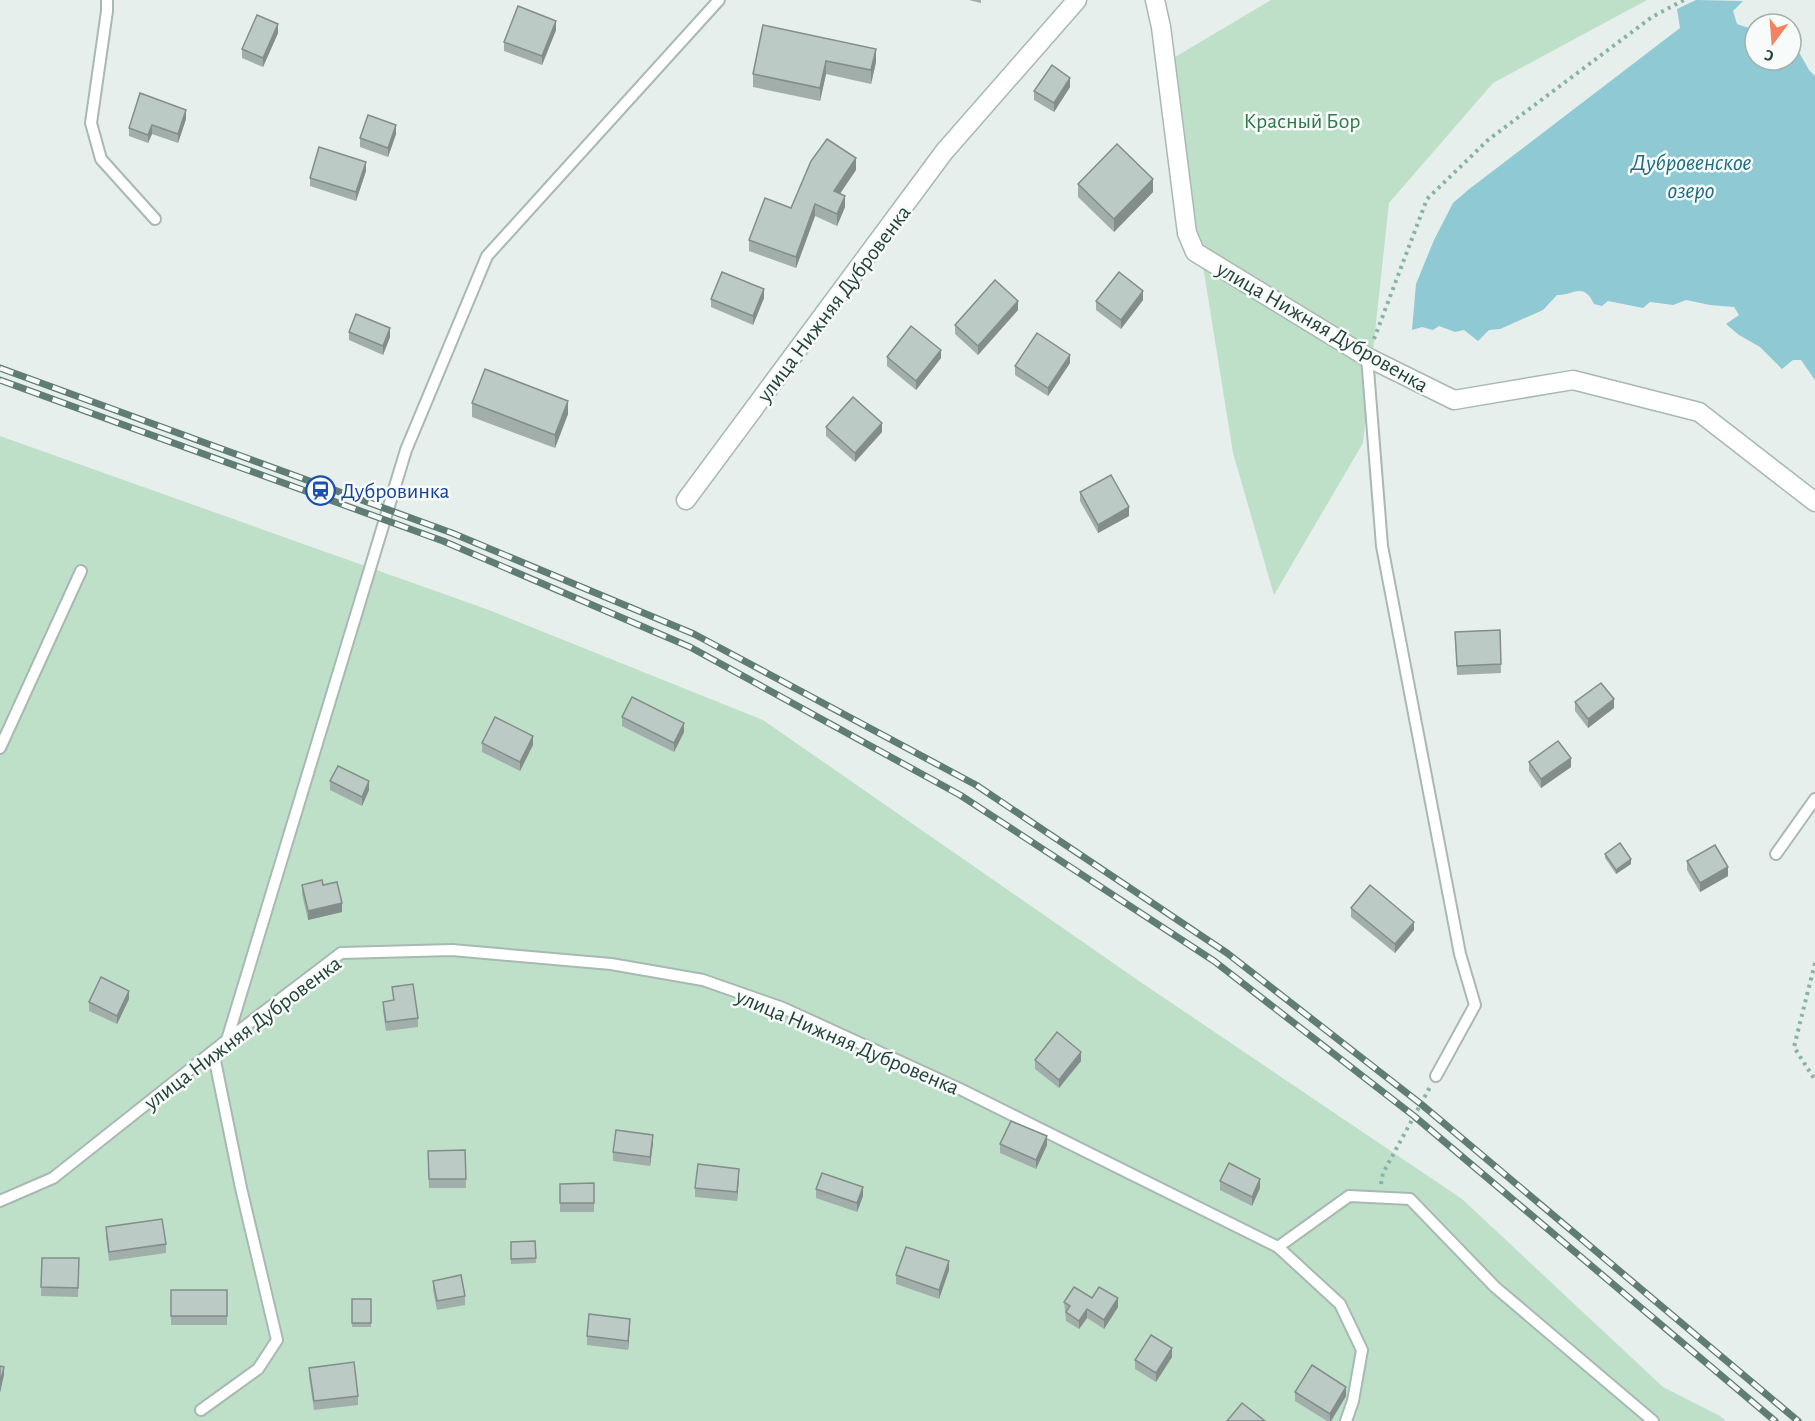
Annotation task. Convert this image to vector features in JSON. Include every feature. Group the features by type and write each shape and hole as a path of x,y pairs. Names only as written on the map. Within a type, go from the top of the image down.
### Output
{"street":[{"name":"улица Нижняя Дубровенка","path":"686,500 945,152 1077,0"},
{"name":"улица Нижняя Дубровенка","path":"1155,0 1161,27 1187,233 1194,252 1367,357 1454,400 1573,380 1699,412 1815,501"}],"lane":[{"path":"107,0 91,123 101,159 155,219"},
{"path":"227,1040 406,450 487,256 719,0"},
{"path":"1367,357 1382,546 1460,954 1475,1005 1436,1076"},
{"path":"0,748 81,571"},
{"path":"1776,854 1815,800"},
{"name":"улица Нижняя Дубровенка","path":"0,1200 53,1179 227,1040 341,953 452,950 611,964 703,980 783,1008 960,1089 1278,1247 1340,1305 1362,1350 1353,1401 1346,1421"},
{"path":"201,1410 258,1369 277,1340 213,1051"},
{"path":"1278,1247 1349,1196 1410,1199 1495,1287 1653,1421"}],"path":[{"path":"1367,357 1427,199 1488,140 1652,17 1684,0"},
{"path":"1815,963 1794,1047 1815,1080"},
{"path":"1377,1197 1383,1173 1436,1076"}],"green space":[{"name":"Красный Бор","path":"1271,0 1647,0 1493,83 1389,203 1363,443 1274,595 1233,453 1170,60"},
{"path":"0,436 489,610 763,720 1139,981 1462,1199 1663,1387 1726,1421 0,1421"}],"water":[{"name":"Дубровенское озеро","path":"1696,0 1743,1 1733,11 1737,24 1743,26 1743,72 1803,72 1803,59 1815,76 1815,380 1801,360 1793,360 1782,369 1760,347 1739,335 1726,324 1739,315 1734,307 1686,300 1673,305 1650,302 1643,308 1608,301 1602,306 1594,304 1586,293 1577,291 1557,295 1543,310 1500,329 1489,330 1478,341 1464,330 1455,332 1439,326 1433,330 1422,327 1412,330 1416,284 1434,240 1453,203 1680,28 1677,9"}],"building":[{"path":"518,6 556,21 542,56 504,42"},
{"path":"257,15 278,24 263,58 242,49"},
{"path":"763,25 876,49 871,70 826,61 820,88 753,74"},
{"path":"1052,65 1070,78 1054,103 1034,91"},
{"path":"140,93 186,110 178,134 152,125 148,135 129,128"},
{"path":"368,115 396,125 388,148 360,138"},
{"path":"827,139 856,158 834,191 845,196 837,214 815,204 796,257 749,240 765,198 791,208 811,161"},
{"path":"1117,144 1153,179 1114,219 1078,184"},
{"path":"319,147 366,162 356,192 310,178"},
{"path":"722,272 764,289 753,316 711,299"},
{"path":"1119,272 1143,291 1121,320 1096,301"},
{"path":"995,280 1018,301 978,346 955,325"},
{"path":"356,314 390,328 383,346 349,332"},
{"path":"911,326 941,350 916,381 887,357"},
{"path":"1037,333 1070,355 1048,388 1015,366"},
{"path":"485,369 568,401 555,435 472,403"},
{"path":"853,397 882,423 855,453 826,427"},
{"path":"1111,475 1129,507 1098,525 1080,492"},
{"path":"1500,630 1501,664 1457,666 1455,632"},
{"path":"1601,683 1614,699 1588,719 1575,702"},
{"path":"632,697 684,723 674,743 622,717"},
{"path":"495,717 533,736 520,762 482,743"},
{"path":"1558,741 1571,758 1541,779 1529,762"},
{"path":"338,766 369,781 362,797 330,781"},
{"path":"1620,843 1631,859 1616,870 1605,854"},
{"path":"1715,845 1728,867 1700,883 1687,861"},
{"path":"322,880 323,885 337,882 342,903 308,911 302,885"},
{"path":"1370,885 1414,922 1395,944 1351,908"},
{"path":"101,977 129,991 117,1016 89,1002"},
{"path":"413,984 418,1018 386,1022 383,1002 394,1000 392,987"},
{"path":"1057,1032 1081,1052 1059,1080 1035,1060"},
{"path":"1011,1121 1047,1136 1036,1160 1000,1144"},
{"path":"616,1130 653,1135 650,1157 613,1152"},
{"path":"465,1150 466,1179 429,1179 428,1151"},
{"path":"1229,1163 1260,1179 1252,1197 1220,1181"},
{"path":"698,1164 739,1169 737,1192 695,1188"},
{"path":"822,1173 863,1187 857,1203 816,1189"},
{"path":"594,1183 594,1203 560,1203 560,1184"},
{"path":"162,1219 166,1244 109,1252 106,1227"},
{"path":"535,1241 536,1258 511,1259 511,1242"},
{"path":"906,1247 949,1261 939,1290 896,1275"},
{"path":"42,1258 79,1258 78,1288 41,1287"},
{"path":"461,1275 465,1296 437,1301 433,1281"},
{"path":"1074,1287 1092,1298 1099,1287 1118,1298 1104,1320 1087,1309 1079,1321 1066,1312 1070,1306 1064,1302"},
{"path":"171,1290 227,1290 227,1316 171,1316"},
{"path":"352,1299 371,1299 371,1323 352,1323"},
{"path":"589,1314 630,1319 628,1341 587,1336"},
{"path":"1151,1335 1172,1348 1156,1373 1135,1360"},
{"path":"354,1362 358,1396 314,1401 309,1368"},
{"path":"1312,1365 1346,1387 1330,1414 1295,1392"},
{"path":"0,1366 4,1367 0,1384"},
{"path":"1242,1403 1265,1421 1227,1421"}],"railway":[{"path":"0,368 452,533 694,634 976,785 1227,953 1421,1104 1798,1421"},
{"path":"0,380 443,541 690,647 960,795 1214,961 1414,1116 1775,1421"}],"place":[{"name":"Дубровинка","path":"320,490"}]}
